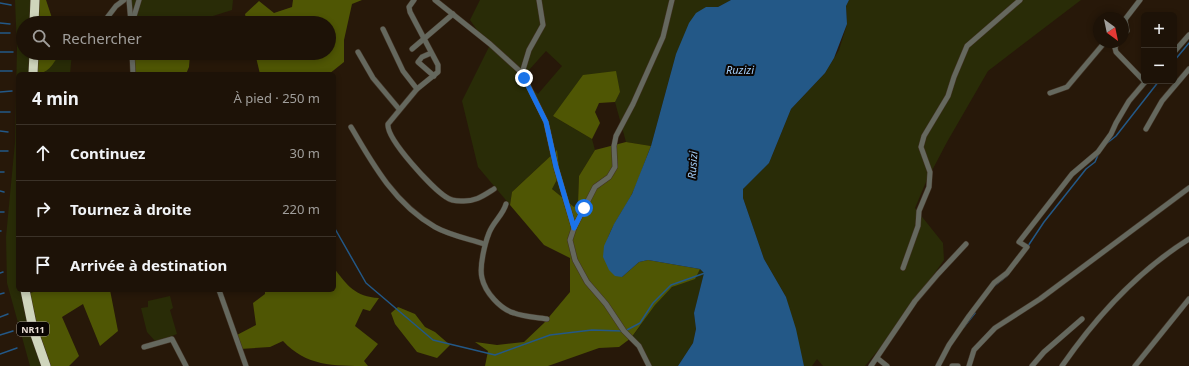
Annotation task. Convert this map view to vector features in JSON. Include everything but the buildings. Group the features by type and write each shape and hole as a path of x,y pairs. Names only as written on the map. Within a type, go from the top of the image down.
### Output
{"highway":[{"path":"34,16 35,0"},
{"path":"33,72 34,60"},
{"name":"NR11","path":"25,292 33,329 46,366"}],"street":[{"path":"108,16 116,6 124,0"},
{"path":"129,0 131,16"},
{"path":"134,16 139,0"},
{"path":"414,0 409,9 438,68 434,76 417,89 399,109 388,124 389,132 413,166 439,192 452,200 474,202 494,189"},
{"path":"434,0 490,44 522,73 546,122 556,167 574,228"},
{"path":"522,73 529,50 543,26 539,0"},
{"path":"649,366 639,346 624,331 606,304 587,282 579,268 570,240 574,228 595,187 609,177 615,167 614,146 616,136 633,104 663,38 672,0"},
{"path":"903,268 918,226 919,211 929,187 930,172 921,147 924,136 948,96 954,76 967,46 1020,0"},
{"path":"1129,14 1140,0"},
{"path":"412,49 453,14"},
{"path":"383,29 403,71 417,89"},
{"path":"1177,49 1189,35"},
{"path":"1050,92 1067,87 1100,48"},
{"path":"1115,48 1116,52 1141,78"},
{"path":"358,52 373,78 399,109"},
{"path":"431,53 422,57 418,62 434,76"},
{"path":"132,60 133,72"},
{"path":"1146,129 1162,101 1189,69"},
{"path":"938,366 949,345 969,316 994,283 1015,264 1026,247 1019,242 1072,174 1102,146 1111,134 1129,100 1143,84"},
{"path":"350,127 381,178 407,206 435,228 484,244"},
{"path":"969,366 974,350 995,328 1040,299 1189,188"},
{"path":"506,204 504,211 493,222 484,244 482,278 495,301 513,313 547,319"},
{"path":"1062,366 1105,312 1138,278 1189,239"},
{"path":"871,366 915,301 966,244"},
{"path":"220,292 246,366"},
{"path":"1135,366 1189,299"},
{"path":"1032,366 1044,352 1082,319"},
{"path":"144,347 172,339 186,366"},
{"path":"877,358 887,366"},
{"path":"952,366 958,366"}],"green space":[{"path":"15,0 35,0 34,16 16,16 16,24"},
{"path":"35,0 46,0 51,16 34,16"},
{"path":"129,0 233,0 232,10 213,16 130,16"},
{"path":"293,0 362,0 352,4 344,40 344,62 332,72 260,72 257,60 336,60 336,16 245,16 245,14 259,1 274,13 292,7"},
{"path":"480,0 731,0 718,7 706,7 676,54 651,146 626,142 615,102 620,92 553,116 592,139 595,150 579,176 578,203 574,207 552,189 560,174 557,150 512,192 510,205 478,167 462,101 489,47 470,20","holes":["546,51 562,66 538,94 521,79"]},
{"path":"849,0 1081,0 988,71 947,142 926,182 915,208 943,243 944,260 890,336 865,366 823,366 817,359 812,366 804,366 786,297 764,259 743,198 743,189 769,163 791,109 825,73 839,50 847,24 846,6"},
{"path":"17,60 34,60 33,72 16,72"},
{"path":"34,60 56,60 47,71 33,72"},
{"path":"55,60 71,60 70,72 45,72"},
{"path":"132,60 190,60 187,72 133,72"},
{"path":"616,71 620,92 615,102 599,103 595,112 600,123 592,139 553,116 583,75"},
{"path":"16,95 16,292 34,292 26,294 46,366 30,366 7,283 6,237 15,142"},
{"path":"626,142 651,146 634,190 610,233 604,257 622,277 639,262 648,260 700,269 695,279 672,287 655,305 631,338 619,347 599,348 548,366 485,366 488,351 475,342 497,345 524,342 544,323 570,292 570,258 544,245 510,205 512,192 557,150 560,174 552,189 574,207 578,203 579,176 595,150"},
{"path":"700,269 704,273 694,313 696,329 693,343 678,366 649,366 631,338 655,304 667,292 673,287 694,277"},
{"path":"336,271 343,280 358,293 379,298 370,311 363,309 355,326 378,344 364,361 368,366 343,366 321,363 301,355 283,341 270,347 240,349 235,336 256,325 253,303 265,294 265,292 336,292"},
{"path":"34,292 110,292 118,331 100,346 83,304 62,317 79,356 69,366 46,366 26,294"},
{"path":"170,296 173,308 170,310 177,334 156,342 147,332 141,308 148,307 148,301"},
{"path":"398,307 415,314 425,327 435,332 450,345 437,358 417,352 395,324 391,313"}],"water":[{"name":"Ruzizi","path":"731,0 849,0 846,6 847,24 834,58 825,73 791,109 769,163 743,189 743,198 764,259 786,297 796,329 804,366 678,366 693,343 696,329 694,313 704,273 700,269 648,260 639,262 622,277 615,276 609,270 603,257 604,246 614,224 632,194 651,146 676,54 689,23 696,13 706,7 718,7"}],"waterway":[{"path":"0,3 11,5"},
{"path":"0,23 10,24"},
{"path":"0,33 10,33"},
{"path":"1177,57 1189,43"},
{"path":"0,52 13,52"},
{"path":"0,71 12,71"},
{"path":"1106,144 1116,136 1157,84"},
{"path":"0,92 12,91"},
{"path":"0,112 10,112"},
{"path":"0,131 8,132"},
{"path":"0,151 8,151"},
{"path":"1028,246 1044,222 1086,169 1095,162 1098,155"},
{"path":"0,191 4,192"},
{"path":"336,230 366,283 433,340 495,355 550,335 592,330 622,331"},
{"path":"625,331 640,323 653,303 671,285 705,273"},
{"path":"993,287 1007,276"},
{"path":"0,294 4,293"},
{"path":"964,327 975,313"},
{"path":"0,317 8,314"},
{"path":"0,335 13,331"},
{"path":"0,354 17,348"}],"route":[{"path":"524,78 546,122 556,167 574,228 584,208"}],"water label":[{"name":"Rusizi","path":"692,165"}]}
